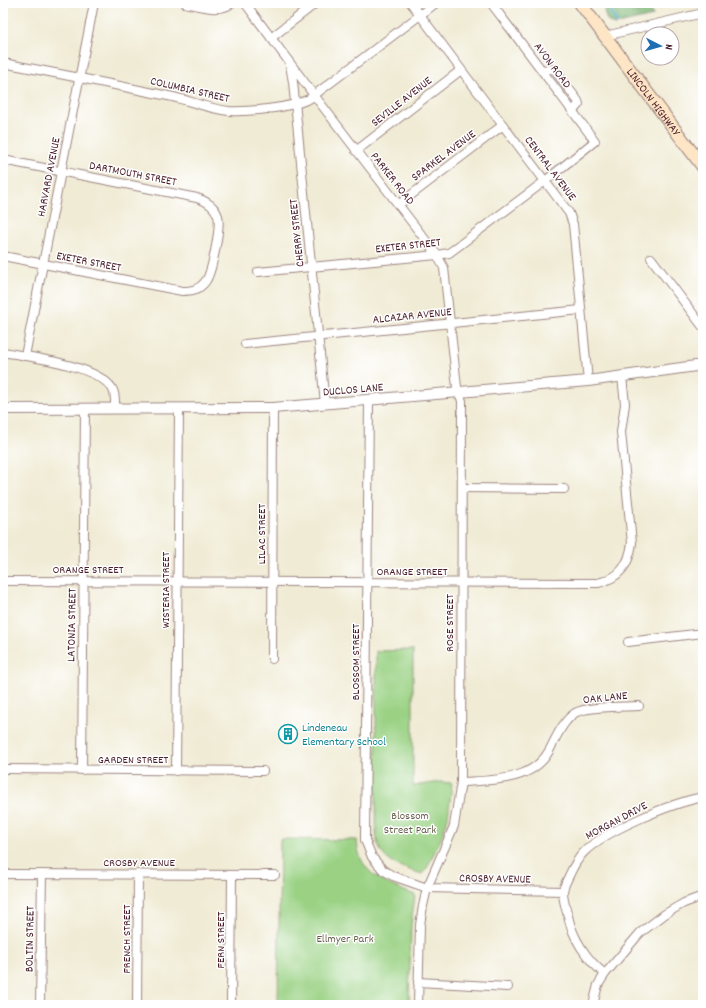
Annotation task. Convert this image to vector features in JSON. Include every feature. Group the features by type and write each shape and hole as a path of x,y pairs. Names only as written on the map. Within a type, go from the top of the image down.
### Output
{"main road":[{"name":"LINCOLN HIGHWAY","path":"580,3 703,166"}],"street":[{"name":"HARVARD AVENUE","path":"25,356 94,3"},
{"path":"185,3 216,8 232,3"},
{"name":"PARKER ROAD","path":"245,3 356,151 437,255 444,268 456,387 459,393"},
{"path":"271,38 316,3"},
{"name":"CENTRAL AVENUE","path":"411,3 569,213 571,218 588,381"},
{"name":"COLUMBIA STREET","path":"3,63 178,98 220,110 239,111 295,105 314,95 436,3"},
{"name":"AVON ROAD","path":"491,3 595,141"},
{"path":"605,36 703,14"},
{"name":"CHERRY STREET","path":"288,60 293,82 325,404"},
{"name":"SEVILLE AVENUE","path":"356,151 461,70"},
{"name":"SPARKEL AVENUE","path":"398,205 503,125"},
{"name":"EXETER STREET","path":"258,272 311,268 449,253 545,181 595,141"},
{"name":"DARTMOUTH STREET","path":"3,160 197,198 211,205 218,216 219,230 215,249"},
{"name":"EXETER STREET","path":"3,256 182,291 192,291 198,288 208,278 215,249"},
{"path":"651,258 703,327"},
{"name":"ALCAZAR AVENUE","path":"245,344 581,310"},
{"path":"3,352 82,368 100,376 113,389 115,396 115,409"},
{"name":"DUCLOS LANE","path":"3,409 273,408 369,401 588,381 703,365"},
{"name":"ORANGE STREET","path":"3,581 598,583 608,581 622,570 627,561 632,543 621,432 625,404 622,377"},
{"name":"ROSE STREET","path":"418,1005 420,925 427,888 454,826 461,782 462,401 459,393"},
{"name":"BLOSSOM STREET","path":"369,401 365,840 372,857 383,870 394,876 427,888"},
{"name":"LILAC STREET","path":"272,659 273,408"},
{"name":"LATONIA STREET","path":"82,770 85,409"},
{"name":"WISTERIA STREET","path":"176,771 179,409"},
{"path":"462,488 564,489"},
{"path":"628,642 703,633"},
{"name":"OAK LANE","path":"461,782 503,779 531,770 543,760 561,728 575,713 593,708 639,706"},
{"name":"GARDEN STREET","path":"3,769 263,771"},
{"name":"MORGAN DRIVE","path":"563,891 579,858 584,852 602,839 658,812 703,797"},
{"name":"CROSBY AVENUE","path":"3,874 275,875"},
{"name":"BOLTIN STREET","path":"40,1005 42,874"},
{"name":"FRENCH STREET","path":"137,1005 138,874"},
{"name":"FERN STREET","path":"231,1005 232,875"},
{"name":"CROSBY AVENUE","path":"427,888 563,891"},
{"path":"563,891 571,930 587,957 595,967 605,974"},
{"path":"593,1005 598,985 605,974 640,933 665,914 684,903 703,896"},
{"path":"418,982 508,987"}],"green space":[{"path":"604,3 649,3 653,16 614,25 606,19"},
{"name":"Blossom Street Park","path":"413,650 413,786 440,782 452,783 448,818 441,839 426,870 422,874 396,864 386,858 379,848 376,833 376,651"},
{"name":"Ellmyer Park","path":"280,839 357,840 359,852 368,870 394,887 415,895 411,926 409,1005 278,1005"}],"waterway":[{"path":"611,3 611,13 617,23"}],"place":[{"name":"Lindeneau Elementary School","path":"288,734"}]}
